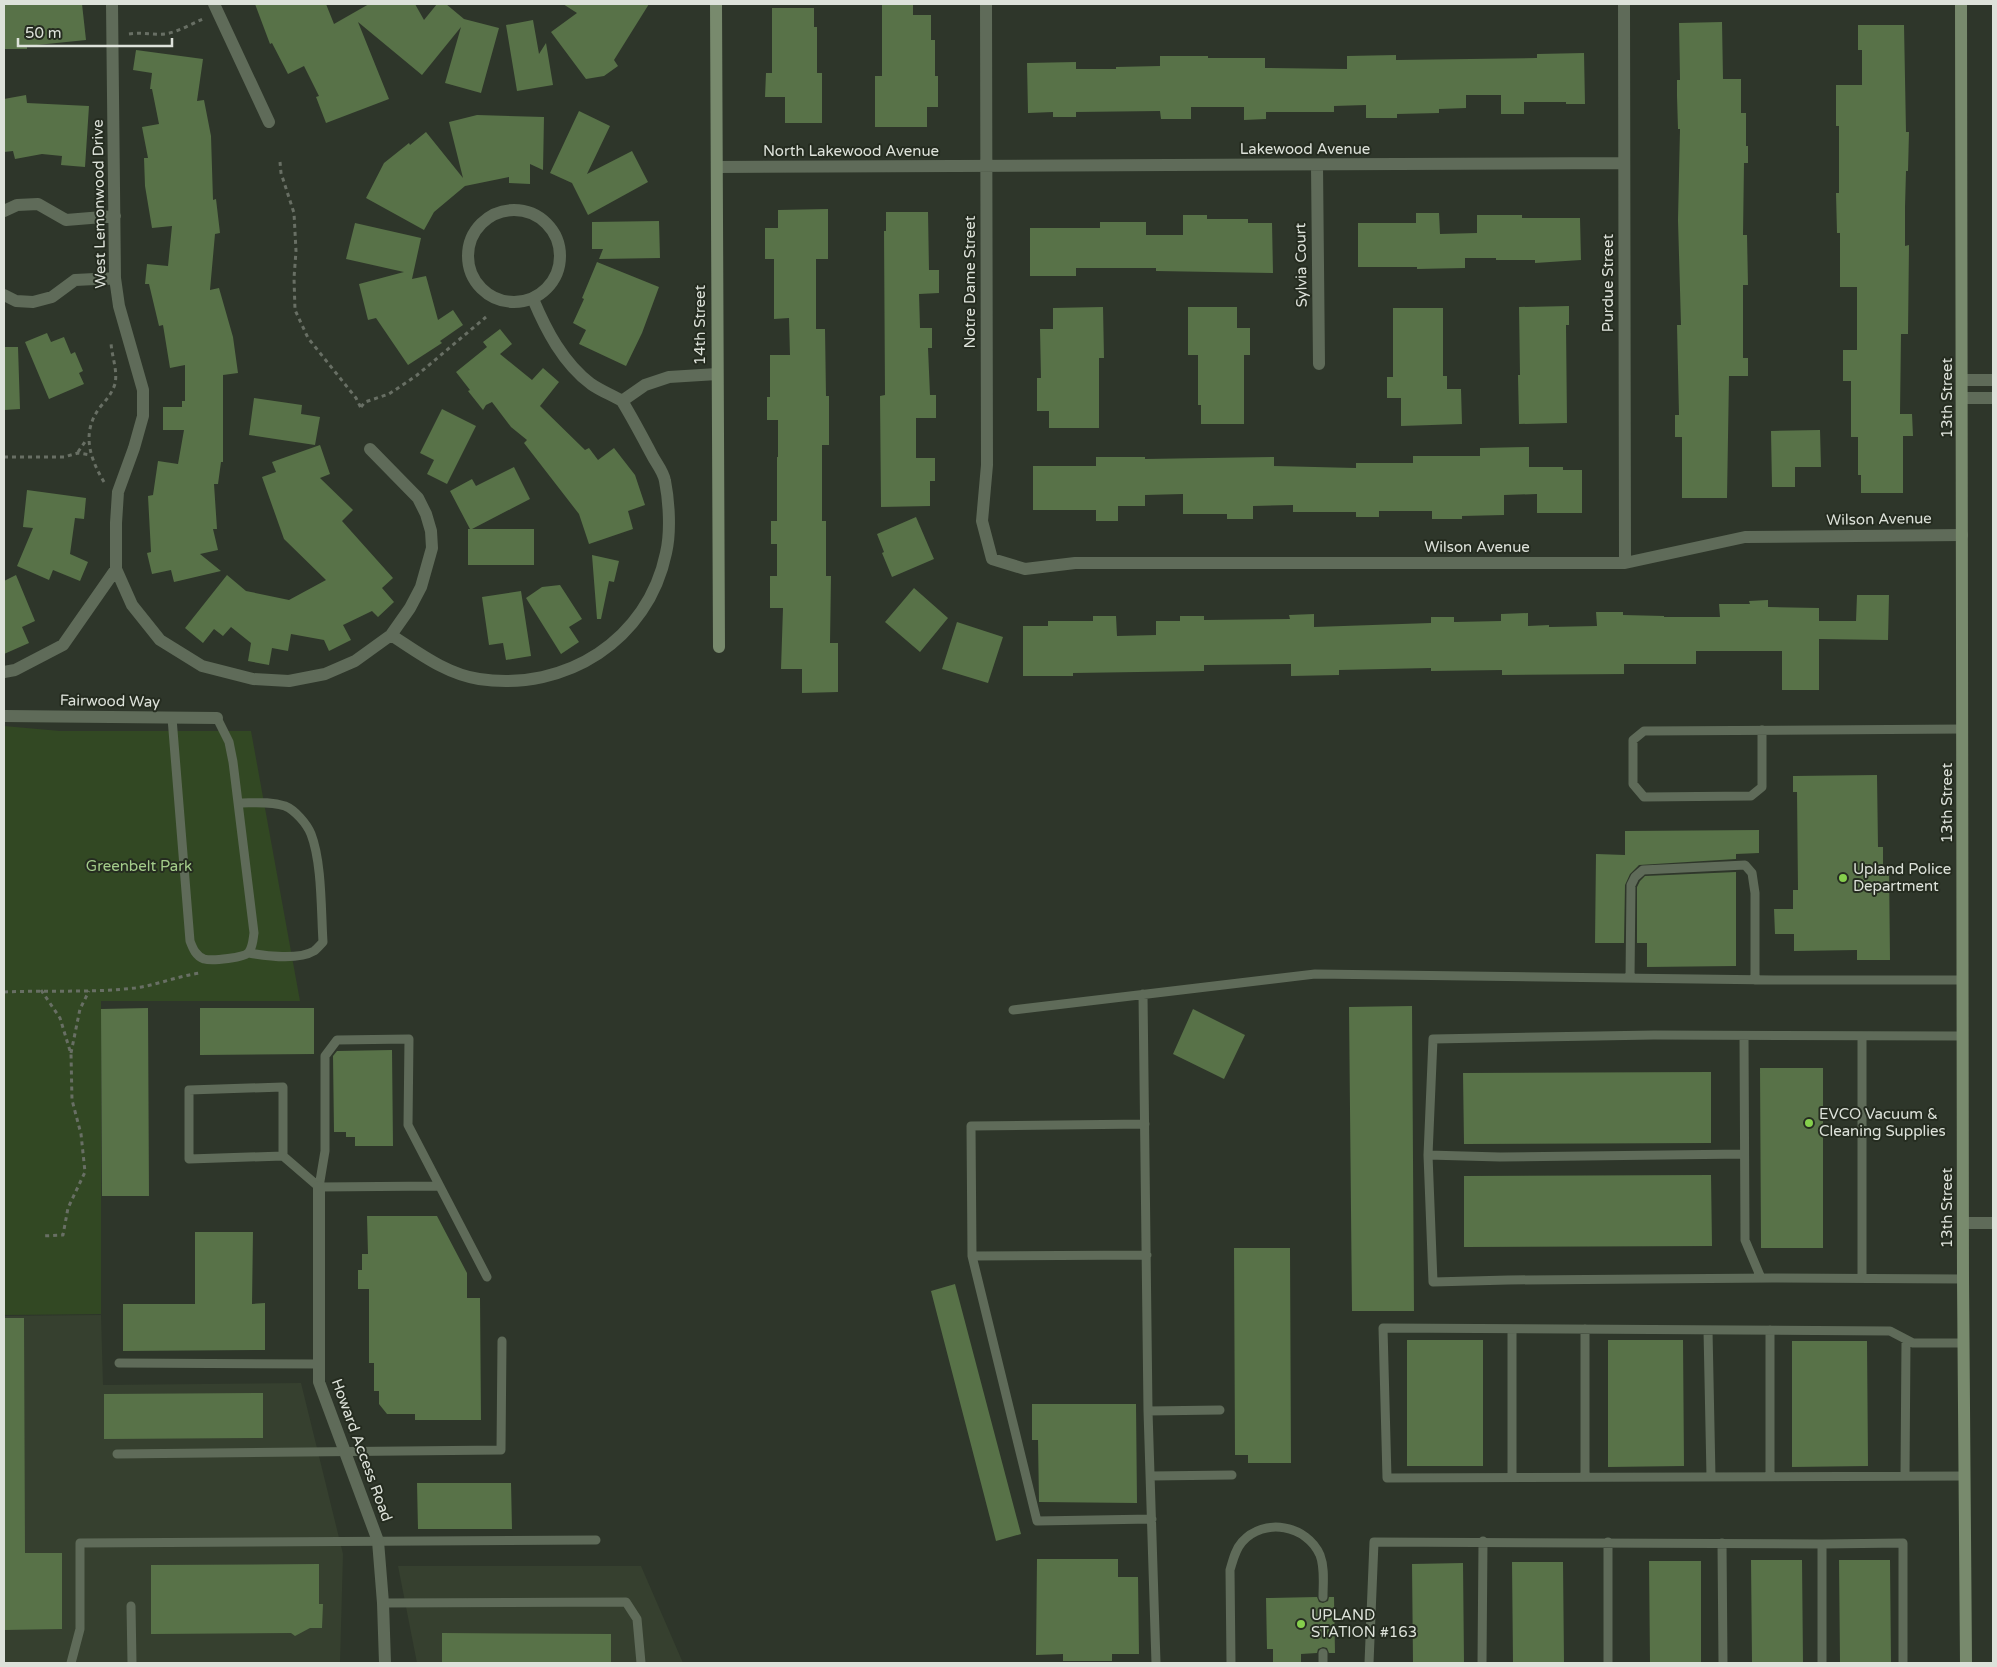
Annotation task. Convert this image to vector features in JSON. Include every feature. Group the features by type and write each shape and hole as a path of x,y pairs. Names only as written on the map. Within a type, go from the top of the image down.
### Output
{"street":[{"name":"West Lemonwood Drive","path":"112,4 115,278 119,306 143,390 143,416 118,492 116,569 132,605 160,640 202,666 253,679 289,681 325,674 355,661 391,636"},
{"path":"214,4 269,122"},
{"name":"14th Street","path":"716,4 716,374 719,646"},
{"name":"Notre Dame Street","path":"986,4 987,465 982,522 992,559"},
{"name":"Purdue Street","path":"1624,4 1625,563"},
{"name":"13th Street","path":"1962,4 1963,1279 1966,1663"},
{"name":"Lakewood Avenue","path":"986,167 1624,164"},
{"name":"Sylvia Court","path":"1317,166 1319,364"},
{"name":"North Lakewood Avenue","path":"716,168 986,167"},
{"path":"4,211 17,205 38,204 66,220 115,216"},
{"path":"514,210 532,213 547,222 557,238 561,255 558,273 548,288 533,298 515,302 498,299 482,289 472,274 468,257 472,239 481,224 496,213 514,210"},
{"path":"4,295 16,301 33,302 52,297 75,280 115,278"},
{"path":"370,449 418,498 431,530 432,548 421,587 410,608 391,636 445,669 477,678 505,681 529,680 567,669 590,660 615,642 641,613 657,584 667,551 668,515 665,478 622,401 591,384 565,358 545,328 533,298"},
{"path":"622,401 645,385 670,376 716,374"},
{"path":"1963,380 1993,380"},
{"path":"1963,398 1993,398"},
{"name":"Wilson Avenue","path":"992,559 1026,569 1084,563 1625,563 1745,537 1962,535"},
{"path":"4,672 15,670 63,645 116,569"},
{"name":"Fairwood Way","path":"4,716 216,718"},
{"name":"Howard Access Road","path":"319,1187 319,1382 378,1541 385,1663"},
{"path":"1963,1224 1993,1223"}],"lane":[{"path":"172,718 190,941 198,956 206,959 242,957 249,953 253,944 254,933 229,742 216,718"},
{"path":"1762,730 1762,787 1751,796 1644,797 1633,784 1633,740 1644,730 1963,729"},
{"path":"238,803 272,803 287,807 302,820 311,834 318,863 323,942 315,950 304,955 268,956 249,953"},
{"path":"1630,978 1632,885 1635,878 1643,870 1745,865 1752,873 1755,893 1755,980"},
{"path":"1012,1010 1315,974 1755,980 1963,980"},
{"path":"1144,994 1148,1411 1156,1663"},
{"path":"1963,1036 1654,1035 1433,1039 1428,1155 1433,1282 1761,1278 1963,1279"},
{"path":"1744,1036 1745,1240 1761,1278"},
{"path":"1862,1037 1862,1278"},
{"path":"319,1187 325,1151 325,1056 337,1040 408,1039 408,1125 487,1277"},
{"path":"283,1156 283,1087 189,1090 189,1159 283,1156 319,1187 439,1186"},
{"path":"1145,1124 971,1126 972,1256 1037,1521 1152,1519"},
{"path":"1428,1155 1500,1157 1744,1154"},
{"path":"972,1256 1146,1255"},
{"path":"1964,1343 1913,1344 1890,1331 1383,1328 1387,1478 1965,1476"},
{"path":"1512,1329 1512,1477"},
{"path":"1585,1329 1585,1477"},
{"path":"1708,1330 1711,1477"},
{"path":"1770,1330 1770,1476"},
{"path":"1905,1476 1906,1340"},
{"path":"117,1454 501,1450 502,1341"},
{"path":"119,1363 319,1364"},
{"path":"1148,1411 1220,1410"},
{"path":"1150,1476 1232,1475"},
{"path":"1231,1663 1230,1570 1234,1555 1242,1542 1254,1532 1269,1527 1284,1527 1299,1532 1311,1542 1320,1554 1323,1569 1323,1597"},
{"path":"71,1663 80,1629 80,1544 596,1540"},
{"path":"1369,1663 1374,1542 1903,1543 1903,1663"},
{"path":"1482,1663 1483,1542"},
{"path":"1608,1542 1608,1663"},
{"path":"1722,1543 1723,1663"},
{"path":"1822,1544 1822,1663"},
{"path":"383,1603 626,1602 637,1619 641,1663"},
{"path":"131,1606 132,1663"},
{"path":"1323,1653 1323,1663"}],"path":[{"path":"129,34 138,32 165,34 204,19"},
{"path":"280,162 281,173 294,213 296,251 293,293 295,310 308,338 356,398 361,408 365,402 390,394 416,376 486,317"},
{"path":"78,453 88,439 94,418 112,393 115,383 116,373 108,333"},
{"path":"88,439 94,464 104,482"},
{"path":"4,457 64,457 78,453 91,455"},
{"path":"4,992 41,990 89,991 138,988 188,975 208,972"},
{"path":"41,990 60,1018 71,1054"},
{"path":"42,1236 63,1234 68,1208 85,1172 81,1134 72,1100 71,1054 80,1009 89,991"}],"shaded area":[{"path":"101,1315 103,1385 301,1383 343,1554 340,1663 4,1663 4,1316"},
{"path":"398,1566 641,1566 683,1663 417,1663"}],"green space":[{"name":"Greenbelt Park","path":"4,726 60,731 251,731 300,1001 101,1001 101,1314 4,1315"}],"building":[{"path":"4,4 82,4 86,40 27,46 27,49 4,49"},
{"path":"255,4 326,4 334,24 369,4 415,4 424,20 437,4 446,4 464,19 499,28 481,93 445,83 461,27 422,75 358,22 389,99 326,123 316,97 319,96 304,66 288,74 272,43 270,44"},
{"path":"563,4 649,4 614,60 618,66 604,76 586,79 551,32 577,13"},
{"path":"882,4 913,4 913,15 931,15 931,40 935,40 935,76 938,76 938,107 927,107 927,127 875,127 875,76 882,76"},
{"path":"772,8 814,8 814,27 817,27 817,73 822,73 822,123 785,123 785,97 765,97 766,73 772,73"},
{"path":"533,20 539,54 546,43 553,85 517,91 506,25"},
{"path":"1722,22 1723,79 1741,79 1741,113 1746,113 1748,163 1744,163 1743,235 1747,235 1748,285 1743,285 1743,358 1748,358 1748,376 1729,376 1727,498 1682,498 1682,437 1675,437 1675,415 1679,415 1677,325 1681,325 1678,220 1680,129 1678,129 1677,96 1677,80 1680,80 1679,23"},
{"path":"1858,25 1904,25 1906,132 1909,132 1908,171 1906,171 1905,246 1909,245 1908,334 1901,334 1900,414 1912,414 1913,436 1903,436 1903,493 1861,493 1861,475 1858,475 1858,437 1851,437 1851,381 1843,381 1843,350 1857,350 1857,287 1840,287 1840,233 1837,233 1836,193 1839,193 1839,126 1836,126 1836,85 1862,85 1862,50 1858,50"},
{"path":"136,50 203,59 197,101 204,100 211,136 213,200 216,199 220,233 215,234 210,290 219,288 233,337 238,373 223,375 223,462 221,462 218,484 214,484 217,529 213,529 218,550 200,554 221,571 174,582 171,570 152,574 147,553 151,552 148,496 153,495 158,461 178,464 184,430 163,430 163,407 182,407 182,401 185,401 185,365 170,368 163,325 159,326 149,284 145,284 147,264 168,266 172,226 152,228 145,186 144,158 148,158 142,127 159,124 152,89 150,89 152,73 133,70"},
{"path":"1584,53 1585,104 1524,102 1524,114 1501,114 1501,95 1466,95 1466,108 1439,109 1439,113 1397,114 1397,118 1366,118 1366,105 1334,106 1334,112 1266,112 1266,119 1244,120 1244,107 1191,107 1191,119 1161,119 1160,111 1076,112 1076,117 1053,117 1053,112 1028,113 1027,63 1076,62 1076,69 1116,69 1116,67 1160,66 1160,56 1208,56 1208,58 1265,58 1265,68 1347,69 1347,56 1396,55 1396,60 1537,58 1537,54"},
{"path":"26,95 27,103 89,106 85,167 61,165 62,156 42,154 15,159 13,151 4,152 4,99"},
{"path":"579,111 610,126 587,174 632,151 648,182 588,215 572,183 550,173"},
{"path":"477,115 544,117 543,170 530,164 530,184 509,183 509,177 465,186 434,212 424,230 366,198 384,163 426,132 463,178 449,122"},
{"path":"828,209 828,259 816,259 816,329 825,329 826,396 829,396 829,445 822,445 822,521 826,521 826,576 831,576 830,643 838,643 838,692 802,693 802,669 781,669 783,608 770,608 770,576 777,576 777,544 771,544 771,521 777,521 778,420 767,420 767,397 770,397 770,355 790,355 789,318 774,319 774,259 765,259 765,228 778,228 778,210"},
{"path":"886,212 928,212 929,270 939,270 939,293 919,294 920,328 932,328 932,348 928,348 930,395 936,395 936,418 916,418 916,458 935,458 935,481 930,481 930,506 881,507 880,396 885,395 884,231 886,231"},
{"path":"1416,213 1439,213 1440,234 1477,233 1477,215 1522,215 1522,218 1580,218 1581,260 1535,263 1535,260 1465,258 1465,268 1358,267 1358,223 1416,223"},
{"path":"1183,215 1207,215 1207,219 1248,219 1248,223 1272,223 1273,273 1156,271 1156,268 1076,268 1076,276 1030,276 1030,228 1100,228 1100,222 1146,222 1146,235 1183,235"},
{"path":"659,221 660,258 599,259 603,249 592,249 592,222"},
{"path":"355,223 421,238 412,279 426,276 438,320 453,310 463,325 440,341 442,343 408,365 376,318 368,320 359,284 404,272 346,259"},
{"path":"597,262 659,287 642,333 626,366 579,344 586,330 573,323"},
{"path":"1569,306 1569,325 1566,325 1567,423 1519,424 1519,307"},
{"path":"1103,307 1104,358 1099,358 1099,428 1049,428 1049,411 1037,411 1037,378 1041,378 1040,329 1053,329 1053,308"},
{"path":"1188,307 1237,307 1237,328 1250,328 1250,355 1244,355 1244,424 1201,424 1201,405 1198,405 1198,355 1188,355"},
{"path":"1393,308 1443,308 1443,376 1447,376 1447,389 1461,389 1462,424 1401,426 1401,398 1387,398 1387,377 1393,377"},
{"path":"500,329 512,344 500,354 532,380 543,368 559,382 540,406 585,450 589,448 598,460 614,448 635,475 645,505 628,511 633,529 589,544 579,514 524,443 527,440 511,427 492,402 486,405 483,410 468,391 470,390 456,372 487,347 483,342"},
{"path":"47,333 51,342 64,337 71,354 75,352 83,371 79,373 84,384 49,399 25,342"},
{"path":"4,347 18,347 20,409 4,410"},
{"path":"254,398 302,405 301,414 320,417 315,445 249,435"},
{"path":"442,409 476,426 447,484 427,474 434,460 420,453"},
{"path":"1820,430 1821,467 1795,467 1795,487 1772,487 1771,431"},
{"path":"320,445 330,474 320,478 353,510 342,521 393,578 382,588 394,602 378,617 372,611 343,625 351,640 329,651 324,640 291,634 288,651 272,648 269,665 248,661 251,643 231,627 223,636 214,629 203,643 185,628 227,575 246,591 289,600 326,580 284,539 262,477 276,472 272,462"},
{"path":"1529,447 1529,467 1563,467 1563,470 1582,470 1582,513 1537,513 1537,494 1504,495 1504,515 1462,516 1462,519 1432,519 1432,511 1379,511 1379,517 1356,517 1356,512 1293,512 1293,505 1253,506 1253,519 1227,519 1227,514 1183,514 1183,494 1145,495 1145,506 1118,506 1118,521 1096,521 1096,510 1033,510 1033,466 1096,466 1096,457 1145,457 1145,459 1274,457 1274,466 1356,468 1356,463 1413,463 1413,456 1480,456 1480,448"},
{"path":"514,467 530,499 472,529 534,529 534,565 468,565 468,529 470,529 450,491 472,479 476,486"},
{"path":"27,490 86,498 84,519 75,518 70,554 88,562 80,581 53,570 49,580 17,566 33,528 23,527"},
{"path":"916,517 934,559 892,577 882,553 884,552 877,534"},
{"path":"592,555 619,561 614,582 609,581 601,619 597,619"},
{"path":"16,575 35,621 22,627 29,643 4,654 4,581"},
{"path":"560,585 582,619 569,627 579,642 561,654 526,598 542,587"},
{"path":"914,588 948,618 920,652 885,622"},
{"path":"521,591 531,656 506,660 503,643 489,645 482,597"},
{"path":"1857,595 1889,595 1888,640 1819,639 1819,690 1782,690 1782,651 1696,651 1696,664 1624,664 1624,674 1502,675 1502,670 1431,671 1431,668 1339,670 1339,675 1291,676 1291,664 1204,665 1204,671 1073,673 1073,676 1023,676 1023,626 1048,626 1048,621 1093,621 1093,616 1116,616 1117,636 1156,635 1156,621 1180,621 1180,616 1204,616 1204,620 1290,619 1289,615 1314,614 1314,627 1431,623 1431,617 1454,617 1454,622 1501,621 1501,614 1528,613 1528,626 1597,626 1596,612 1623,612 1623,615 1664,617 1720,617 1719,604 1750,604 1749,601 1768,600 1768,607 1819,608 1819,621 1856,621"},
{"path":"957,622 1003,637 988,683 942,669"},
{"name":"Upland Police Department","path":"1877,775 1878,847 1883,847 1883,866 1889,866 1890,960 1857,960 1857,950 1794,951 1794,934 1775,934 1774,909 1793,909 1793,890 1798,890 1797,792 1793,792 1793,776"},
{"path":"1759,830 1759,853 1736,854 1736,859 1639,865 1630,874 1625,885 1624,943 1595,943 1596,854 1625,855 1625,831"},
{"path":"1736,872 1736,966 1647,967 1647,943 1637,943 1637,887 1640,881 1645,876"},
{"path":"1412,1006 1414,1311 1352,1311 1349,1007"},
{"path":"148,1008 149,1196 102,1196 101,1009"},
{"path":"200,1008 314,1008 314,1054 200,1055"},
{"path":"1193,1009 1245,1035 1224,1079 1173,1054"},
{"path":"392,1050 393,1146 355,1146 355,1137 346,1137 346,1132 334,1132 333,1056 337,1051"},
{"path":"1760,1068 1823,1068 1823,1248 1761,1248"},
{"path":"1711,1072 1711,1143 1464,1144 1463,1073"},
{"path":"1711,1175 1712,1246 1464,1247 1464,1176"},
{"path":"367,1216 437,1216 467,1273 467,1298 480,1298 481,1420 415,1420 415,1414 387,1414 379,1404 379,1391 374,1391 374,1363 369,1363 369,1289 358,1289 358,1270 362,1270 362,1254 368,1254"},
{"path":"195,1232 253,1232 252,1304 265,1303 265,1350 123,1351 123,1304 195,1304"},
{"path":"1234,1248 1290,1248 1291,1463 1248,1463 1248,1455 1235,1455"},
{"path":"955,1284 1021,1534 996,1541 931,1291"},
{"path":"4,1318 24,1318 25,1553 62,1553 62,1629 4,1630"},
{"path":"1407,1340 1483,1340 1483,1466 1407,1466"},
{"path":"1608,1340 1683,1340 1684,1466 1608,1467"},
{"path":"1792,1341 1867,1341 1868,1466 1792,1467"},
{"path":"263,1393 263,1438 104,1439 104,1394"},
{"path":"1032,1404 1136,1404 1137,1503 1039,1502 1038,1440 1032,1440"},
{"path":"417,1483 511,1483 512,1529 418,1529"},
{"path":"1037,1559 1118,1559 1118,1577 1138,1577 1139,1654 1112,1654 1112,1661 1063,1661 1063,1654 1036,1655"},
{"path":"1751,1560 1802,1560 1803,1663 1752,1663"},
{"path":"1839,1560 1890,1560 1891,1663 1840,1663"},
{"path":"1649,1561 1701,1561 1701,1663 1650,1663"},
{"path":"1512,1562 1563,1562 1564,1663 1513,1663"},
{"path":"1463,1563 1464,1663 1413,1663 1412,1564"},
{"path":"319,1564 319,1604 323,1604 322,1628 310,1628 295,1636 291,1633 151,1634 151,1565"},
{"name":"UPLAND STATION #163","path":"1317,1597 1319,1602 1323,1603 1328,1601 1329,1597 1334,1597 1335,1653 1329,1653 1327,1648 1323,1647 1318,1649 1317,1653 1301,1654 1301,1662 1273,1662 1273,1649 1267,1649 1266,1598"},
{"path":"442,1633 611,1634 611,1663 442,1663"}],"place":[{"name":"Upland Police Department","path":"1843,878"},
{"name":"EVCO Vacuum & Cleaning Supplies","path":"1809,1123"},
{"name":"UPLAND STATION #163","path":"1301,1624"}]}
